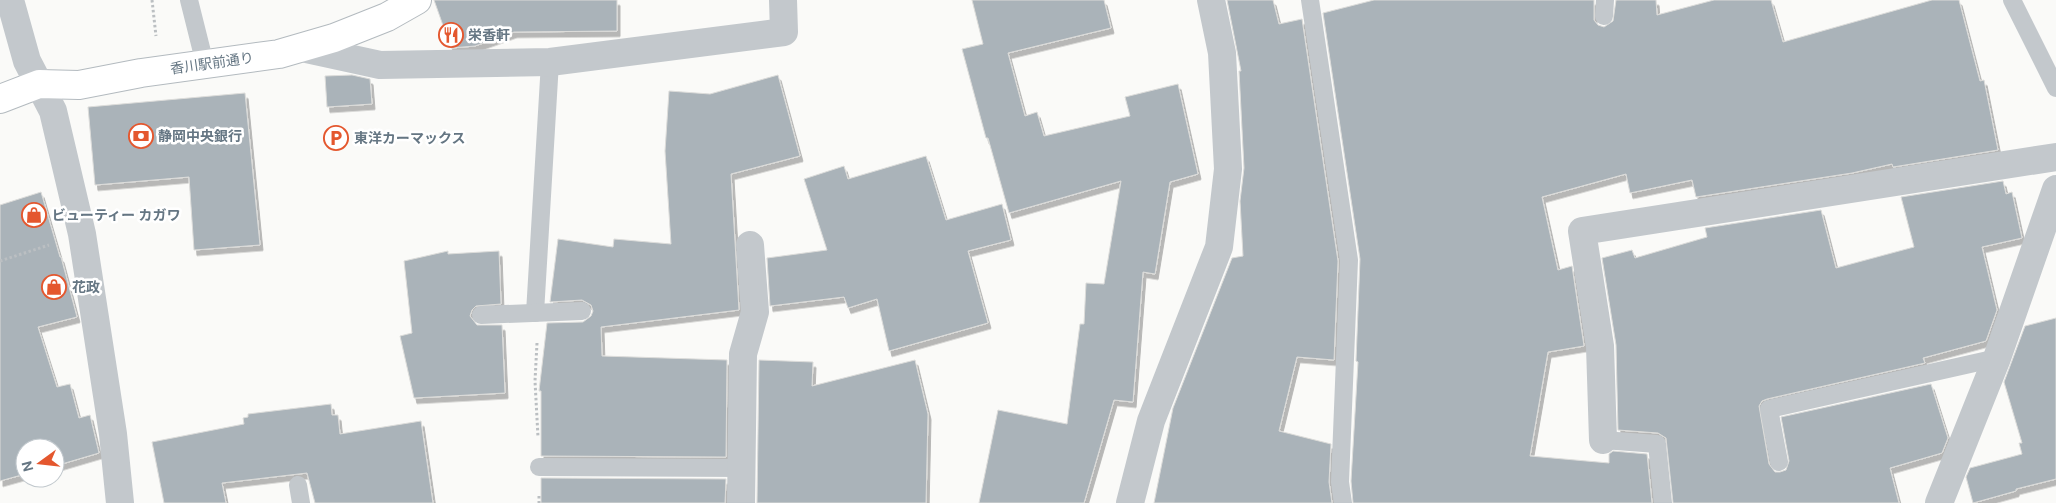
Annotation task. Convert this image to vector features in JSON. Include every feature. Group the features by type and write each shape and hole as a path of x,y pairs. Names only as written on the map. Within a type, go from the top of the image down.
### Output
{"street":[{"path":"10,0 27,60 53,111 82,234 113,434 120,503"},
{"name":"香川駅前通り","path":"0,99 39,84 79,85 205,64 280,54 334,38 387,17 417,0"},
{"path":"302,48 380,65 550,62 784,32 783,0"},
{"path":"1130,503 1151,422 1219,247 1228,169 1222,53 1211,0"},
{"path":"1603,440 1600,346 1582,231 2056,157"},
{"path":"1939,503 1996,358 2056,189"},
{"path":"741,503 743,354 755,312 750,245"}],"lane":[{"path":"189,0 205,64"},
{"path":"1310,0 1349,260 1340,482 1342,503"},
{"path":"2012,0 2056,88"},
{"path":"535,313 550,62"},
{"path":"481,315 582,311"},
{"path":"1779,462 1769,409 1996,358"},
{"path":"1603,440 1657,444 1663,503"},
{"path":"539,466 742,468"},
{"path":"298,485 301,503"}],"path":[{"path":"0,261 82,234"},
{"path":"535,313 538,326 536,381 540,503"}],"building":[{"path":"434,0 617,0 617,31 514,32 475,46 451,48"},
{"path":"972,0 1104,0 1111,28 1008,53 1025,116 1037,112 1044,136 1130,116 1125,97 1178,84 1198,174 1170,182 1155,274 1143,272 1133,402 1114,400 1084,503 979,503 998,410 1067,424 1080,324 1084,324 1086,283 1104,284 1121,181 1009,213 962,49 983,44"},
{"path":"1227,0 1273,0 1279,24 1302,19 1338,261 1334,360 1297,357 1279,431 1331,444 1329,482 1332,503 1154,503 1173,408 1232,258 1243,256 1240,201 1244,168 1239,71 1241,71"},
{"path":"1374,0 1594,0 1594,20 1598,25 1604,27 1613,21 1616,0 1656,0 1657,15 1714,0 1771,0 1783,42 1932,0 1959,0 1980,81 1984,80 1998,150 1893,167 1892,164 1852,173 1696,197 1692,180 1630,193 1626,174 1542,197 1558,270 1572,266 1584,346 1548,352 1530,456 1609,463 1609,454 1613,451 1647,454 1652,503 1353,503 1351,481 1358,362 1356,361 1360,259 1323,13"},
{"path":"352,75 370,79 372,104 327,107 325,76"},
{"path":"778,75 800,156 731,174 739,310 601,327 602,356 727,360 726,457 541,456 541,391 539,391 547,323 583,322 591,316 593,311 591,305 582,300 550,302 558,239 613,247 614,239 671,244 665,151 669,91 710,94"},
{"path":"245,93 260,245 194,250 189,177 95,185 88,107"},
{"path":"926,156 946,220 1002,204 1011,240 968,251 988,323 889,351 877,299 848,308 844,297 770,306 767,258 827,250 804,179 844,166 848,179"},
{"path":"2003,181 2006,194 2012,192 2022,238 1982,247 1997,310 1986,341 1923,358 1925,363 1767,399 1762,401 1759,406 1769,464 1775,472 1780,472 1786,470 1789,461 1781,417 1931,384 1948,438 1942,453 1890,468 1899,503 1673,503 1666,438 1658,433 1618,430 1616,345 1602,258 1632,250 1635,258 1707,237 1705,228 1821,210 1836,268 1914,247 1901,197"},
{"path":"41,192 77,317 38,327 57,387 70,384 79,418 90,415 99,453 65,463 65,438 15,438 15,477 0,481 0,205"},
{"path":"448,251 448,254 499,251 501,304 476,306 470,316 477,325 502,325 505,393 414,398 400,336 412,333 404,261"},
{"path":"2056,318 2056,479 2016,489 2016,491 1973,503 1966,477 1970,468 2022,454 2019,443 2022,443 2004,382 2025,326"},
{"path":"759,360 813,362 812,386 915,360 928,414 926,503 757,503"},
{"path":"331,404 332,415 338,415 340,434 421,421 433,503 315,503 307,473 222,483 226,503 164,503 152,442 244,424 243,418 248,417 248,414"},
{"path":"541,478 726,479 725,503 541,503"}],"place":[{"name":"栄香軒","path":"451,35"},
{"name":"静岡中央銀行","path":"141,136"},
{"name":"東洋カーマックス","path":"336,138"},
{"name":"ビューティー カガワ","path":"34,215"},
{"name":"花政","path":"54,287"}]}
